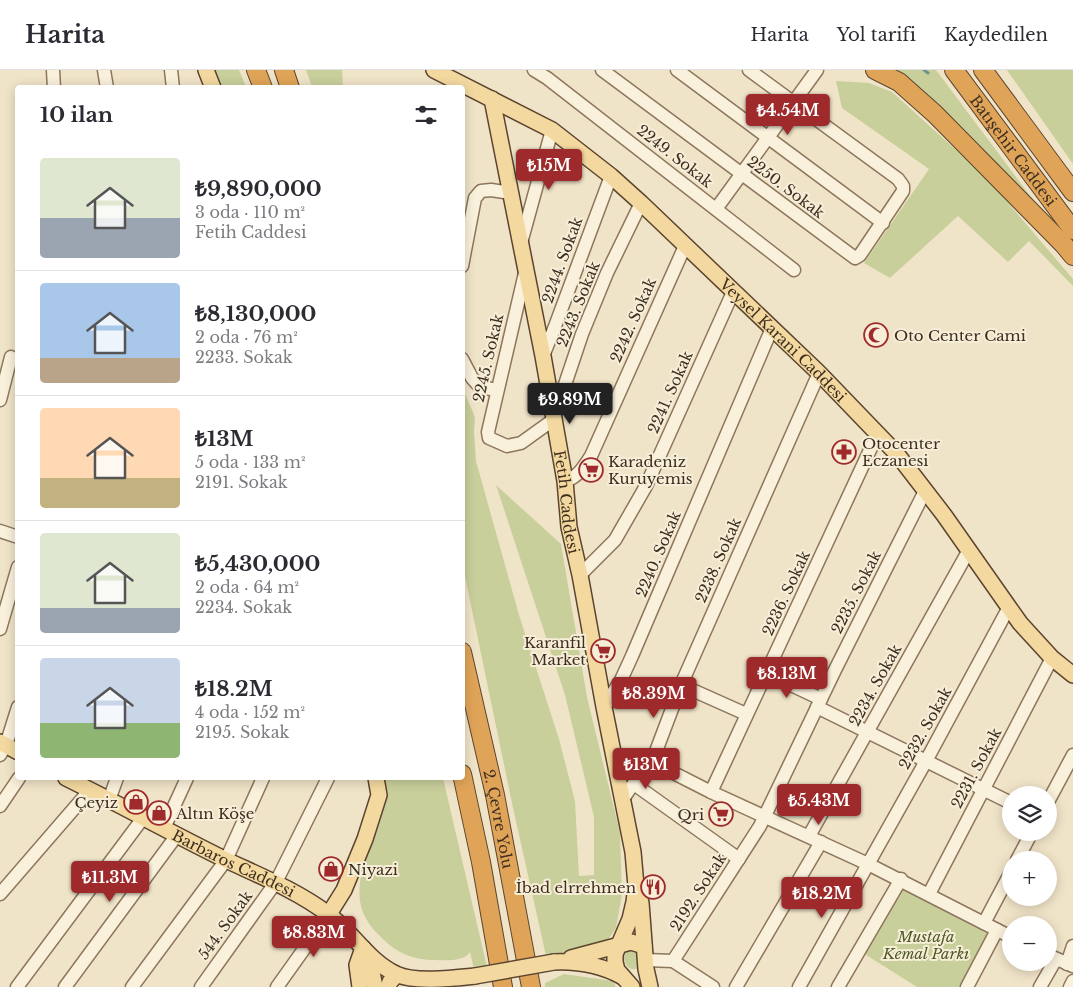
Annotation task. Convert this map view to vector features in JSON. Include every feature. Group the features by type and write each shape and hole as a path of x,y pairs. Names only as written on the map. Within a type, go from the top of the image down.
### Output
{"highway":[{"path":"256,70 262,85"},
{"path":"284,70 289,85"},
{"path":"875,70 900,82 935,114 1073,256"},
{"name":"Batışehir Caddesi","path":"954,70 1073,230"},
{"name":"Batışehir Caddesi","path":"983,70 1073,192"},
{"name":"2. Çevre Yolu","path":"465,665 495,795 531,987"},
{"name":"2. Çevre Yolu","path":"463,780 481,862 504,987"}],"main road":[{"path":"206,70 212,85"},
{"name":"Veysel Karani Caddesi","path":"434,70 464,85"},
{"name":"Veysel Karani Caddesi","path":"465,86 552,130 611,176 819,373 897,454 944,515 1020,623 1052,658 1073,675"},
{"name":"Fetih Caddesi","path":"492,99 543,356 565,481 569,527 634,852 636,886"},
{"name":"Barbaros Caddesi","path":"70,780 226,860 276,882 329,914 375,959 392,981 475,976 554,962"},
{"path":"329,914 344,890 365,839 379,795 376,780"},
{"path":"628,982 617,970 615,954 630,919 636,886"},
{"path":"636,886 642,903 645,958 650,987"},
{"path":"554,962 631,942 645,958"},
{"path":"360,987 357,965 363,948"},
{"path":"363,948 371,966 375,987"},
{"path":"628,982 629,978 640,976 645,958"},
{"path":"554,962 570,961 592,964 608,969 628,982"}],"street":[{"path":"53,70 54,85"},
{"path":"104,70 107,85"},
{"path":"171,70 173,85"},
{"name":"2249. Sokak","path":"534,70 615,130 794,270"},
{"name":"2250. Sokak","path":"602,70 855,258 883,223"},
{"path":"677,70 883,223 903,192 903,186 898,179 749,70"},
{"path":"716,209 817,70"},
{"path":"520,245 552,130"},
{"name":"2244. Sokak","path":"543,356 611,176"},
{"path":"465,250 475,198 481,191 491,190 511,193"},
{"name":"2243. Sokak","path":"554,420 582,334 607,273 641,203"},
{"name":"2242. Sokak","path":"565,481 580,471 591,456 685,246"},
{"name":"2245. Sokak","path":"525,273 497,390 488,432 489,438 507,446 522,443 554,420"},
{"name":"2241. Sokak","path":"580,575 615,540 646,486 733,292"},
{"name":"2240. Sokak","path":"604,707 621,680 632,656 772,328"},
{"path":"0,400 9,356"},
{"path":"465,365 472,378 480,387 497,390"},
{"name":"2238. Sokak","path":"623,799 640,774 652,762 681,685 819,373"},
{"name":"2236. Sokak","path":"711,792 877,435"},
{"name":"2235. Sokak","path":"765,816 925,491"},
{"path":"0,531 15,536"},
{"name":"2234. Sokak","path":"809,836 969,550"},
{"path":"0,629 15,577"},
{"name":"2232. Sokak","path":"799,987 926,761 1009,607"},
{"name":"2231. Sokak","path":"929,894 1052,658"},
{"path":"766,673 868,731 1002,799"},
{"path":"681,685 746,714"},
{"path":"6,749 15,717"},
{"path":"1056,786 1073,755"},
{"path":"614,758 652,762 711,792 900,879 1002,932"},
{"path":"0,806 18,780"},
{"path":"109,800 116,780"},
{"path":"65,987 170,832 186,780"},
{"path":"132,987 226,860 262,780"},
{"name":"544. Sokak","path":"201,987 276,882 327,780"},
{"path":"634,784 739,859"},
{"path":"0,894 90,790"},
{"name":"2192. Sokak","path":"673,961 765,816"},
{"path":"16,987 143,818"},
{"path":"736,987 821,842"},
{"path":"838,987 900,879"},
{"path":"984,924 1002,889"},
{"path":"277,987 329,914"},
{"path":"967,987 997,930"},
{"path":"1040,987 1073,946"},
{"path":"645,958 673,961 713,987"},
{"path":"1070,987 1073,981"}],"green space":[{"path":"211,70 239,70 245,85 218,85"},
{"path":"306,70 342,70 343,85 311,85"},
{"path":"887,70 936,70 1040,209"},
{"path":"1007,70 1073,70 1073,164"},
{"path":"836,81 869,83 892,92 986,177 1073,279 1073,286 1029,241 1008,262 958,216 890,278 864,263 929,169 842,108"},
{"path":"465,394 475,417 476,461 519,615 559,739 575,801 579,876 594,875 594,817 565,695 496,485 561,544 587,697 620,833 622,895 616,928 605,944 571,954 546,956 465,577"},
{"path":"384,780 443,780 487,967 474,969 470,952 463,958 447,960 411,957 389,945 370,926 362,908 360,882 366,855 386,801 388,790"},
{"name":"Mustafa Kemal Parkı","path":"902,885 991,936 963,987 917,987 863,953"},
{"path":"630,949 638,952 641,967 637,969 631,969 625,962 623,955"},
{"path":"564,974 613,981 616,987 545,987 545,983"}],"waterway":[{"path":"924,70 928,73"}],"place":[{"name":"Oto Center Cami","path":"876,335"},
{"name":"Otocenter Eczanesi","path":"844,452"},
{"name":"Karadeniz Kuruyemis","path":"591,470"},
{"name":"Karanfil Market","path":"603,651"},
{"name":"Çeyiz","path":"136,802"},
{"name":"Altın Köşe","path":"159,813"},
{"name":"Qri","path":"721,814"},
{"name":"Niyazi","path":"331,869"},
{"name":"İbad elrrehmen","path":"653,887"}]}
